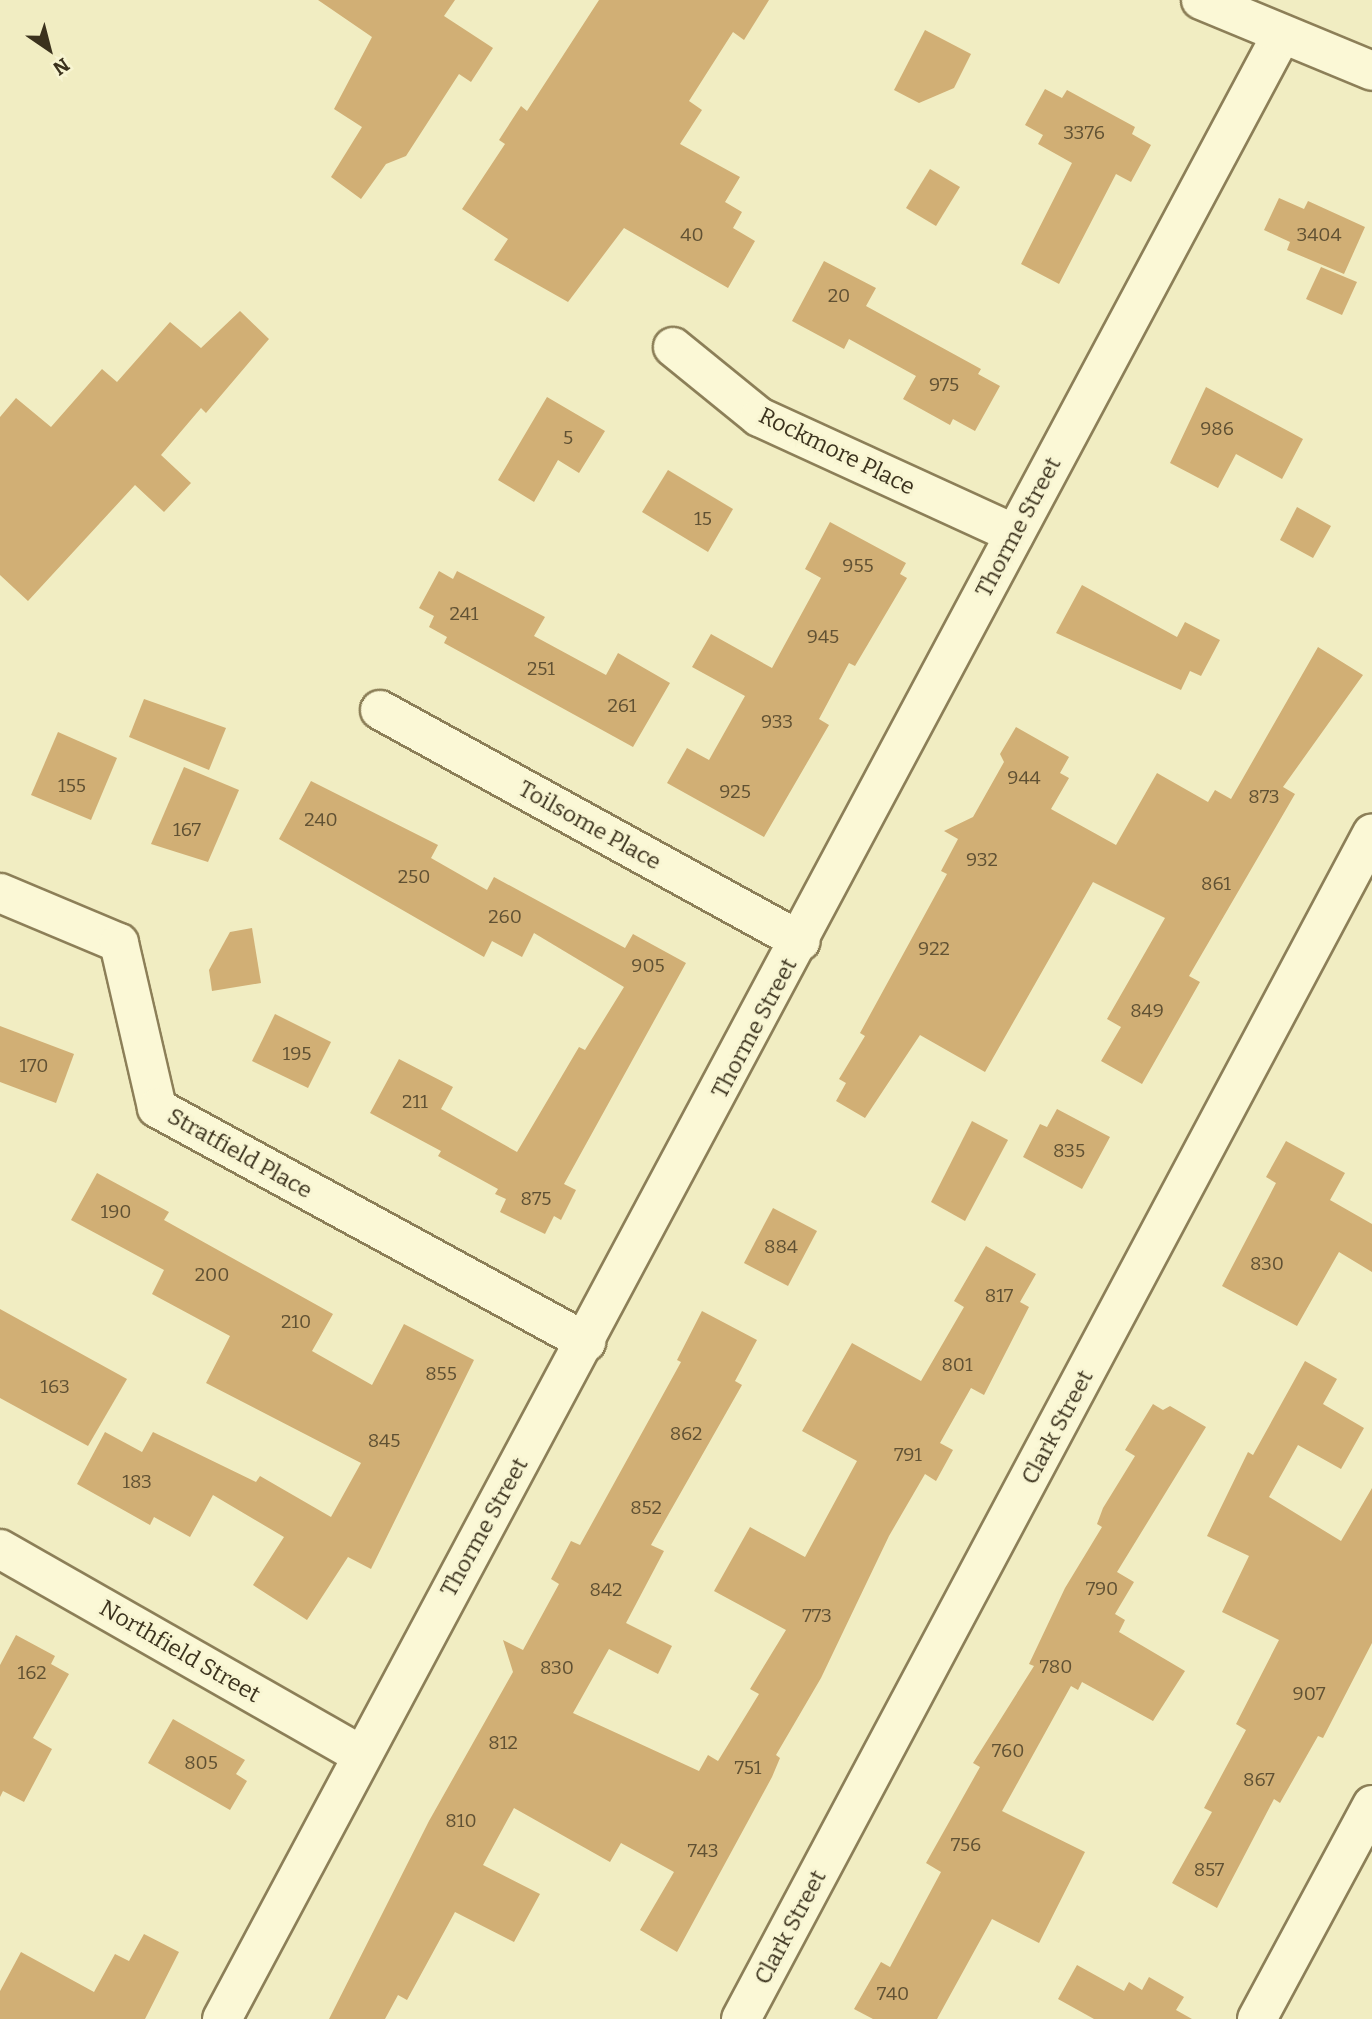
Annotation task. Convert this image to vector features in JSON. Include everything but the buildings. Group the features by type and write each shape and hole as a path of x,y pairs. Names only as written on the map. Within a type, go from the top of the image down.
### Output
{"street":[{"path":"1201,0 1281,36 1372,71"},
{"name":"Thorme Street","path":"222,2019 360,1754 586,1342 801,941 1014,534 1281,36"},
{"name":"Rockmore Place","path":"673,347 759,417 1014,534"},
{"name":"Toilsome Place","path":"380,710 801,941"},
{"name":"Clark Street","path":"741,2019 1372,834"},
{"name":"Stratfield Place","path":"0,893 119,943 157,1108 586,1342"},
{"name":"Northfield Street","path":"0,1549 360,1754"},
{"path":"1257,2019 1372,1805"}]}
